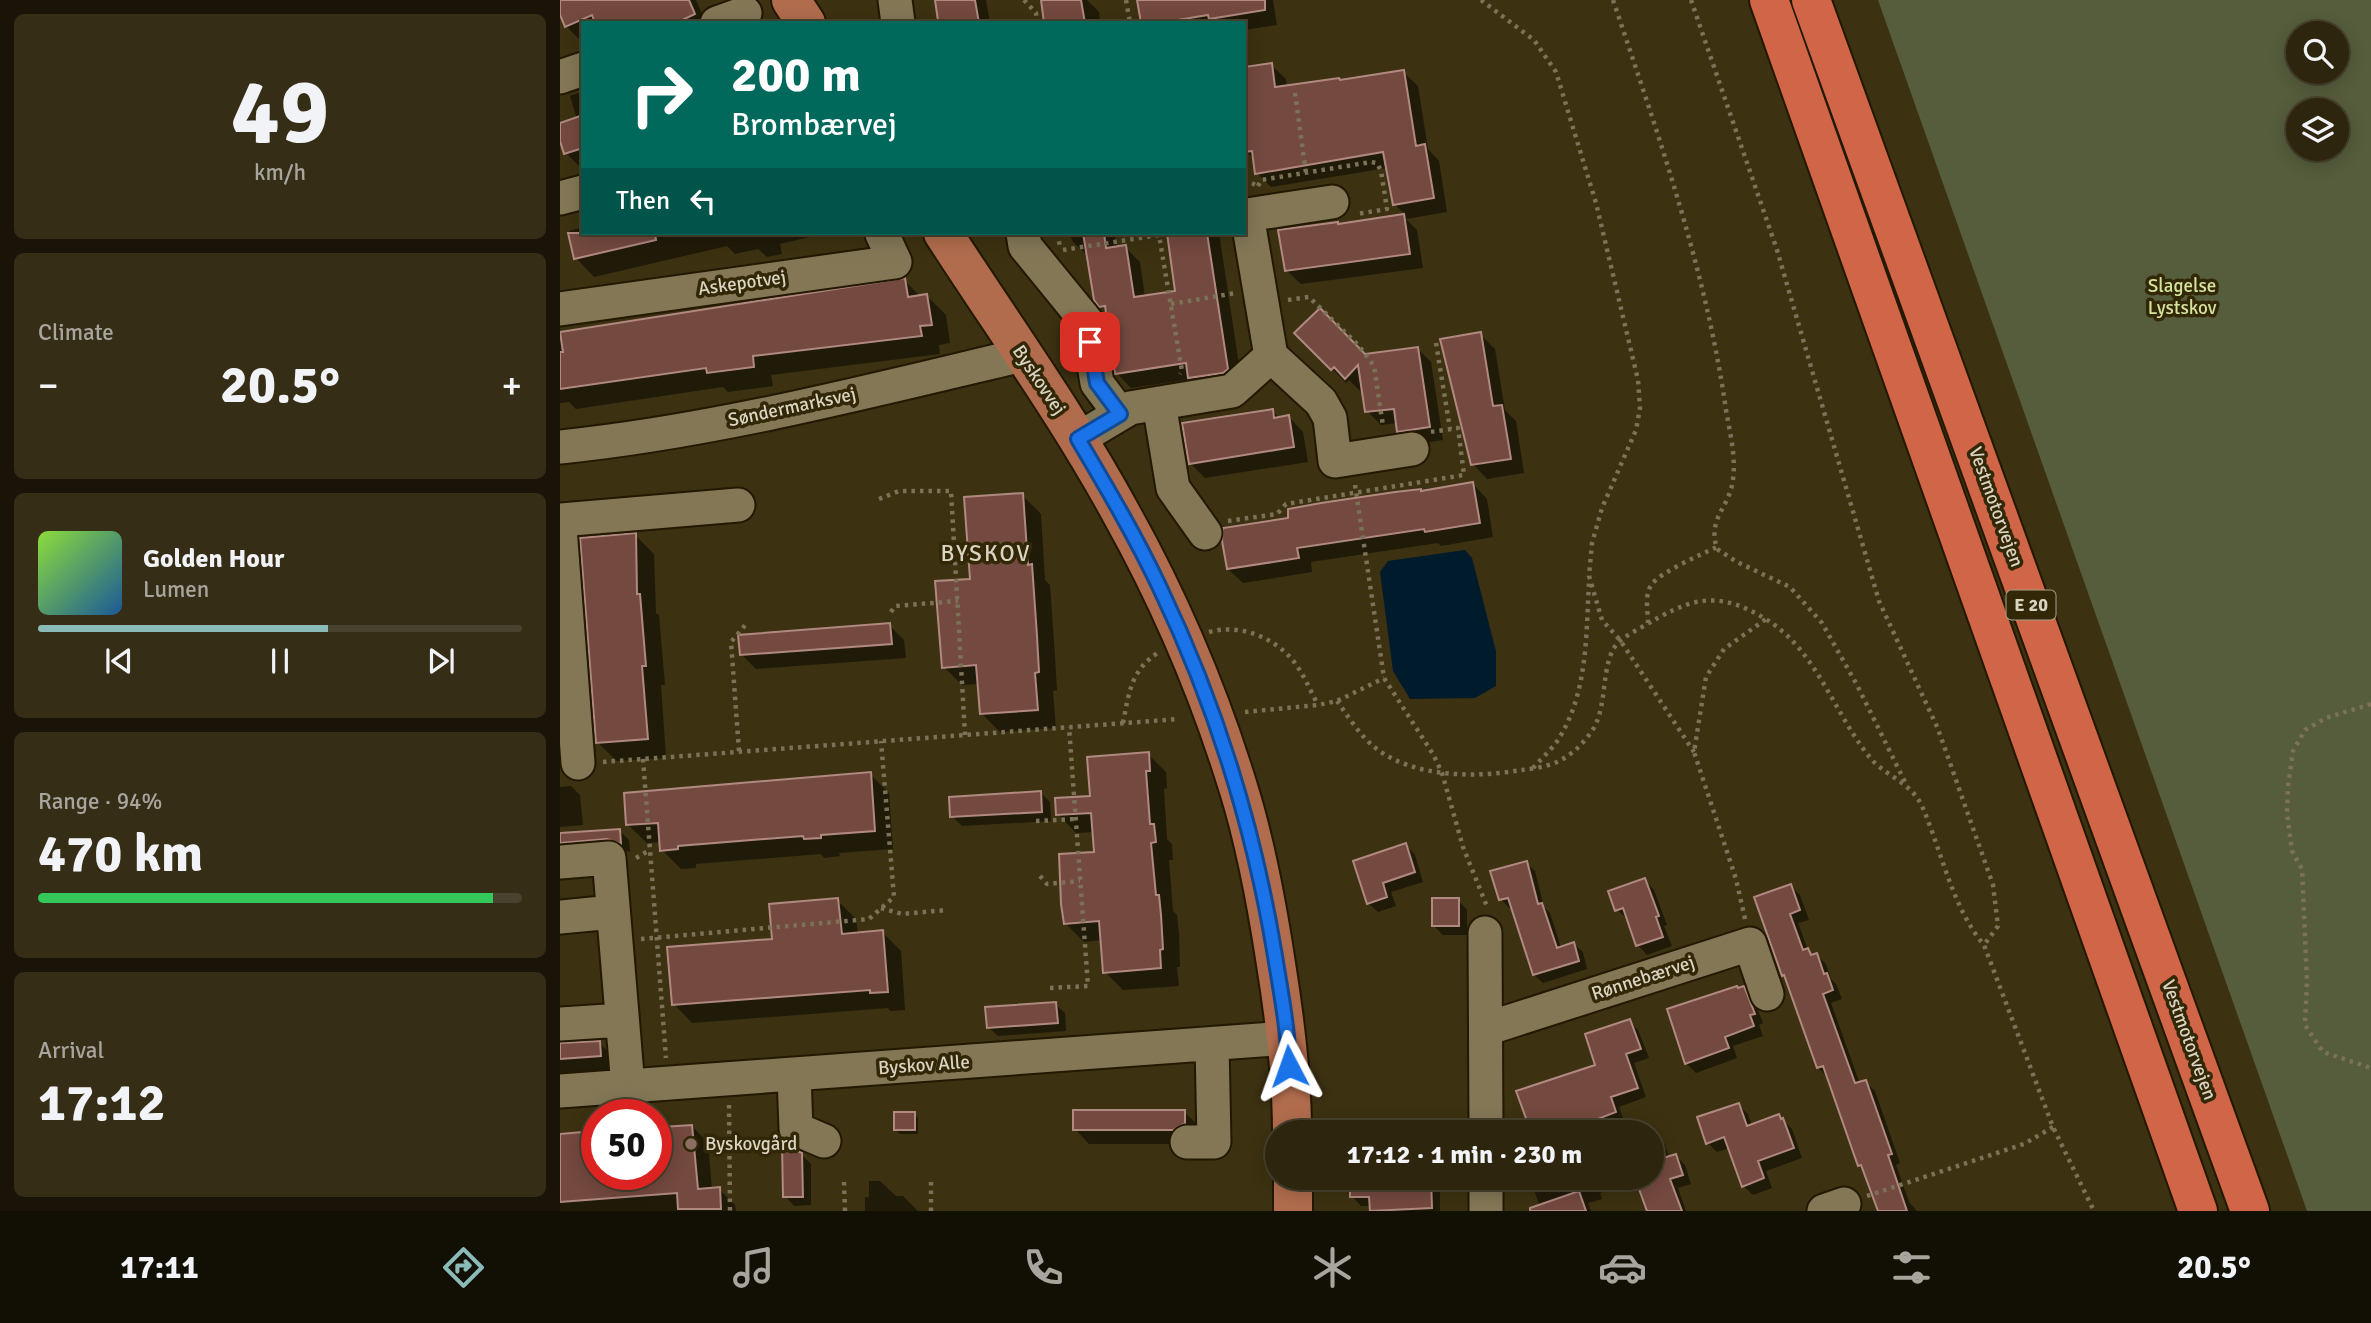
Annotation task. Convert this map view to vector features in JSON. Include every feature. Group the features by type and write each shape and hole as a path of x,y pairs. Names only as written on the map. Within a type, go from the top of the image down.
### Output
{"highway":[{"name":"E 20","path":"1769,0 2198,1211"},
{"name":"Vestmotorvejen","path":"1811,0 2250,1211"}],"main road":[{"path":"791,0 805,21"},
{"name":"Byskovvej","path":"944,235 1078,439 1122,514 1156,579 1199,676 1239,789 1266,901 1288,1038 1291,1120"},
{"path":"1293,1190 1293,1211"}],"street":[{"path":"895,0 898,21"},
{"path":"560,77 581,70"},
{"path":"560,198 581,193"},
{"path":"1332,202 1247,215 1268,295 1271,356 1321,402 1330,418 1335,461 1351,459 1398,444"},
{"name":"Askepotvej","path":"560,309 895,262 882,235"},
{"path":"1023,235 1024,246 1087,321 1097,383 1120,414"},
{"name":"Søndermarksvej","path":"560,447 745,417 880,389 1022,355"},
{"path":"1078,439 1130,408 1232,391 1271,356"},
{"path":"1167,402 1173,488 1205,533"},
{"path":"560,520 738,505"},
{"path":"560,528 578,764"},
{"path":"560,862 609,858 628,1087"},
{"path":"560,917 613,912"},
{"path":"1485,933 1486,1120"},
{"path":"1750,944 1767,994"},
{"name":"Rønnebærvej","path":"1486,1029 1750,944"},
{"path":"560,1024 622,1020"},
{"name":"Byskov Alle","path":"560,1091 1288,1038"},
{"path":"1187,1142 1214,1142 1212,1044"},
{"path":"794,1075 796,1129 824,1141"},
{"path":"1486,1190 1486,1211"}],"path":[{"path":"1024,0 1036,13 1037,21"},
{"path":"1126,0 1130,21"},
{"path":"1481,0 1534,40 1556,72 1597,203 1637,380 1640,408 1636,430 1602,508 1592,543 1582,677 1572,714 1557,741 1532,769"},
{"path":"1613,0 1681,212 1717,350 1734,472 1730,494 1713,529 1717,547 1737,562 1790,587 1822,623 1857,685 1906,785 1920,803 1969,928 1984,945 2053,1127 2094,1211"},
{"path":"1691,0 1777,250 1879,601 1938,729 1993,885 1998,926 1984,945"},
{"path":"1295,93 1307,173"},
{"path":"1246,181 1258,186 1261,212"},
{"path":"1040,265 1060,250 1153,235"},
{"path":"1159,235 1182,371 1167,402"},
{"path":"1171,304 1268,295 1309,297 1358,345 1374,366 1398,444"},
{"path":"1437,343 1450,429"},
{"path":"1351,459 1384,678 1433,754 1442,773 1463,847 1493,921 1485,933"},
{"path":"879,499 899,491 951,491 965,735"},
{"path":"1205,533 1217,523 1277,514 1286,503 1356,492"},
{"path":"1648,623 1647,598 1652,584 1717,547"},
{"path":"1589,576 1602,620 1620,640 1695,752 1736,879 1750,944"},
{"path":"1337,701 1374,747 1407,765 1442,773 1491,775 1532,769 1555,763 1572,753 1591,733 1601,708 1611,654 1620,640 1674,608 1707,600 1735,603 1766,619 1795,642 1873,761 1906,785"},
{"path":"891,612 895,606 958,601"},
{"path":"1695,752 1706,677 1724,649 1766,619"},
{"path":"739,751 731,642 747,623"},
{"path":"1123,723 1129,689 1140,667 1157,654 1183,641 1214,631 1241,630 1269,639 1292,659 1318,705"},
{"path":"1245,712 1337,701 1384,678"},
{"path":"2371,704 2326,718 2305,730 2293,751 2287,813 2292,851 2302,869 2307,982 2305,1025 2323,1052 2371,1068"},
{"path":"678,1058 666,1058 643,759 1180,719"},
{"path":"1050,988 1088,986 1069,727"},
{"path":"656,938 869,919 894,897 881,741"},
{"path":"1036,821 1076,819"},
{"path":"1040,876 1047,884 1080,881"},
{"path":"881,908 902,914 947,910"},
{"path":"729,1080 730,1211"},
{"path":"1834,1207 2024,1144 2053,1127"},
{"path":"844,1182 845,1211"},
{"path":"931,1182 931,1211"}],"green space":[{"name":"Slagelse Lystskov","path":"1878,0 2371,0 2371,1211 2307,1211"}],"water":[{"path":"1465,550 1472,558 1496,651 1496,686 1475,698 1410,699 1393,671 1380,572 1388,561"}],"building":[{"path":"560,0 689,0 695,14 680,21 594,21 592,15 565,27 560,15"},
{"path":"935,0 975,0 979,21 938,21"},
{"path":"1041,0 1081,0 1085,21 1044,21"},
{"path":"1137,0 1265,0 1265,10 1209,19 1208,15 1172,21 1141,21"},
{"path":"1272,63 1275,87 1404,70 1416,146 1425,144 1434,198 1393,205 1383,152 1255,174 1252,151 1246,152 1246,67"},
{"path":"581,116 581,149 564,154 560,141 560,123"},
{"path":"1404,214 1410,254 1285,271 1278,230"},
{"path":"568,233 655,235 656,240 574,259"},
{"path":"1083,235 1104,235 1106,248 1126,245 1134,297 1175,291 1167,235 1207,235 1228,369 1223,373 1188,378 1186,363 1115,374 1105,306 1099,307 1094,300"},
{"path":"905,278 908,297 927,294 932,325 920,326 922,336 753,356 754,367 707,373 706,368 560,389 560,352 563,352 560,332"},
{"path":"1320,308 1365,354 1418,347 1430,427 1397,432 1394,409 1365,412 1358,365 1345,379 1334,367 1331,370 1294,333"},
{"path":"1481,332 1493,406 1502,405 1511,459 1471,465 1440,339"},
{"path":"1273,409 1274,418 1289,415 1294,447 1189,464 1182,423"},
{"path":"1473,482 1480,523 1297,548 1299,558 1227,569 1222,541 1223,528 1288,518 1288,509"},
{"path":"1023,493 1037,636 1039,672 1035,673 1038,710 980,714 976,665 942,668 935,581 970,579 964,497"},
{"path":"636,533 637,594 640,594 646,666 642,666 648,739 596,743 580,538"},
{"path":"890,623 892,644 740,655 738,635"},
{"path":"1149,752 1150,771 1146,771 1150,824 1154,824 1156,842 1151,843 1156,895 1159,895 1161,915 1161,968 1103,973 1099,921 1064,924 1061,904 1059,854 1094,852 1091,813 1056,815 1055,798 1090,796 1087,757"},
{"path":"871,772 875,831 821,835 821,838 804,839 803,836 678,846 678,849 660,851 658,823 626,825 624,793"},
{"path":"1041,791 1042,812 950,817 949,797"},
{"path":"620,829 621,844 607,839 560,843 560,833"},
{"path":"1406,843 1415,872 1383,883 1387,897 1367,904 1353,861"},
{"path":"1527,861 1538,904 1542,903 1557,948 1574,942 1579,961 1533,975 1508,898 1499,900 1490,871"},
{"path":"1645,878 1659,916 1656,917 1663,937 1636,946 1623,908 1615,911 1608,891"},
{"path":"1791,884 1800,910 1790,914 1803,950 1808,948 1811,955 1817,953 1824,974 1827,973 1833,990 1823,994 1855,1083 1866,1080 1892,1154 1888,1155 1907,1211 1878,1211 1861,1165 1858,1166 1823,1066 1817,1068 1784,975 1782,976 1754,897"},
{"path":"838,898 842,934 883,930 888,992 870,993 870,990 672,1005 667,947 772,939 769,904"},
{"path":"1432,898 1459,898 1459,926 1432,926"},
{"path":"1744,986 1755,1014 1750,1015 1754,1026 1725,1037 1729,1048 1685,1064 1667,1009"},
{"path":"1056,1002 1058,1023 987,1028 985,1007"},
{"path":"1630,1019 1641,1049 1626,1054 1638,1088 1611,1097 1616,1112 1595,1120 1527,1120 1516,1091 1595,1065 1585,1034"},
{"path":"600,1041 601,1056 560,1059 560,1043"},
{"path":"1739,1103 1747,1126 1779,1114 1794,1148 1758,1161 1764,1178 1742,1187 1724,1137 1706,1144 1697,1117"},
{"path":"1073,1110 1185,1110 1185,1123 1173,1130 1073,1130"},
{"path":"894,1112 915,1112 915,1130 894,1130"},
{"path":"692,1125 698,1189 720,1187 721,1209 678,1209 677,1193 560,1202 560,1134 581,1132 581,1190 672,1190 672,1126"},
{"path":"782,1144 802,1153 803,1197 783,1197"},
{"path":"1676,1154 1683,1175 1670,1179 1682,1211 1647,1211 1639,1190 1664,1190 1664,1158"},
{"path":"1350,1190 1431,1190 1432,1208 1370,1211 1369,1197 1350,1197"},
{"path":"1579,1191 1586,1211 1530,1211 1530,1208"}],"place":[{"name":"Byskovgård","path":"691,1144"}],"district":[{"name":"BYSKOV","path":"986,553"}],"route":[{"path":"1090,342 1097,383 1120,414 1078,439 1122,514 1160,587 1199,676 1239,789 1266,901 1288,1038 1289,1066"}]}
